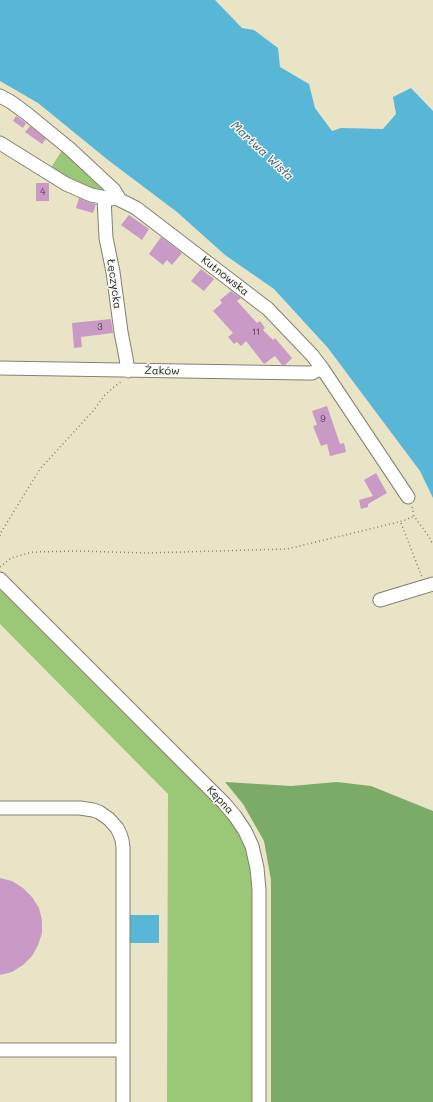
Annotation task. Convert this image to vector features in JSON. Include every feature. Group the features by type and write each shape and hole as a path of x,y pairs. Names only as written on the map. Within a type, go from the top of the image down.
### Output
{"street":[{"name":"Kutnowska","path":"0,96 26,113 70,149 114,190 120,200 136,208 268,309 312,355 322,368 408,497"},
{"path":"0,143 66,184 91,195 120,200"},
{"name":"Łęczycka","path":"104,198 106,238 113,272 128,370"},
{"name":"Żaków","path":"0,368 305,373 312,373 322,368"},
{"name":"Kępna","path":"0,579 224,803 245,831 252,846 257,868 259,890 259,1102"},
{"path":"380,600 429,585"},
{"path":"0,808 80,808 93,810 109,819 120,834 123,847 123,1102"},
{"path":"0,1050 123,1050"}],"path":[{"path":"0,536 40,469 93,411 105,395 122,382 128,370"},
{"path":"0,567 11,558 33,552 78,551 145,553 287,549 400,522 414,516 433,545"},
{"path":"400,522 429,585"}],"green space":[{"path":"63,149 112,193 86,188 50,169"},
{"path":"0,590 12,599 172,758 232,821 246,846 253,876 254,1102 167,1102 168,794 0,624"},
{"path":"225,782 291,786 337,782 371,786 433,811 433,1102 271,1102 271,880 264,841 243,804"}],"water":[{"name":"Martwa Wisła","path":"0,0 215,0 242,28 254,30 278,48 280,67 309,84 315,108 332,131 341,128 383,129 396,114 393,97 411,88 433,111 433,498 420,471 328,348 274,289 225,255 177,212 108,160 38,103 0,81"},
{"path":"130,915 159,915 159,943 129,943"}],"building":[{"path":"16,116 26,123 23,128 13,121"},
{"path":"30,126 46,139 42,144 25,132"},
{"path":"36,183 49,183 49,201 36,201"},
{"path":"79,198 96,204 93,213 76,208"},
{"path":"129,215 149,229 142,240 121,225"},
{"path":"161,237 182,253 172,265 167,260 163,265 149,254"},
{"path":"201,269 214,279 204,291 191,281"},
{"path":"231,291 241,298 237,301 257,323 260,321 265,328 263,330 273,340 275,338 292,358 285,365 282,365 275,356 264,364 246,341 241,346 237,342 234,344 228,337 233,333 213,311 222,303 220,300"},
{"path":"111,319 113,333 81,337 82,347 74,348 72,323"},
{"path":"327,406 340,444 344,443 346,452 330,456 327,444 321,446 313,426 317,425 312,411"},
{"path":"376,473 387,493 368,504 368,507 361,509 359,500 373,496 364,480"},
{"path":"0,878 12,881 23,888 32,897 39,908 42,920 42,933 32,956 23,965 12,972 0,975"}]}
